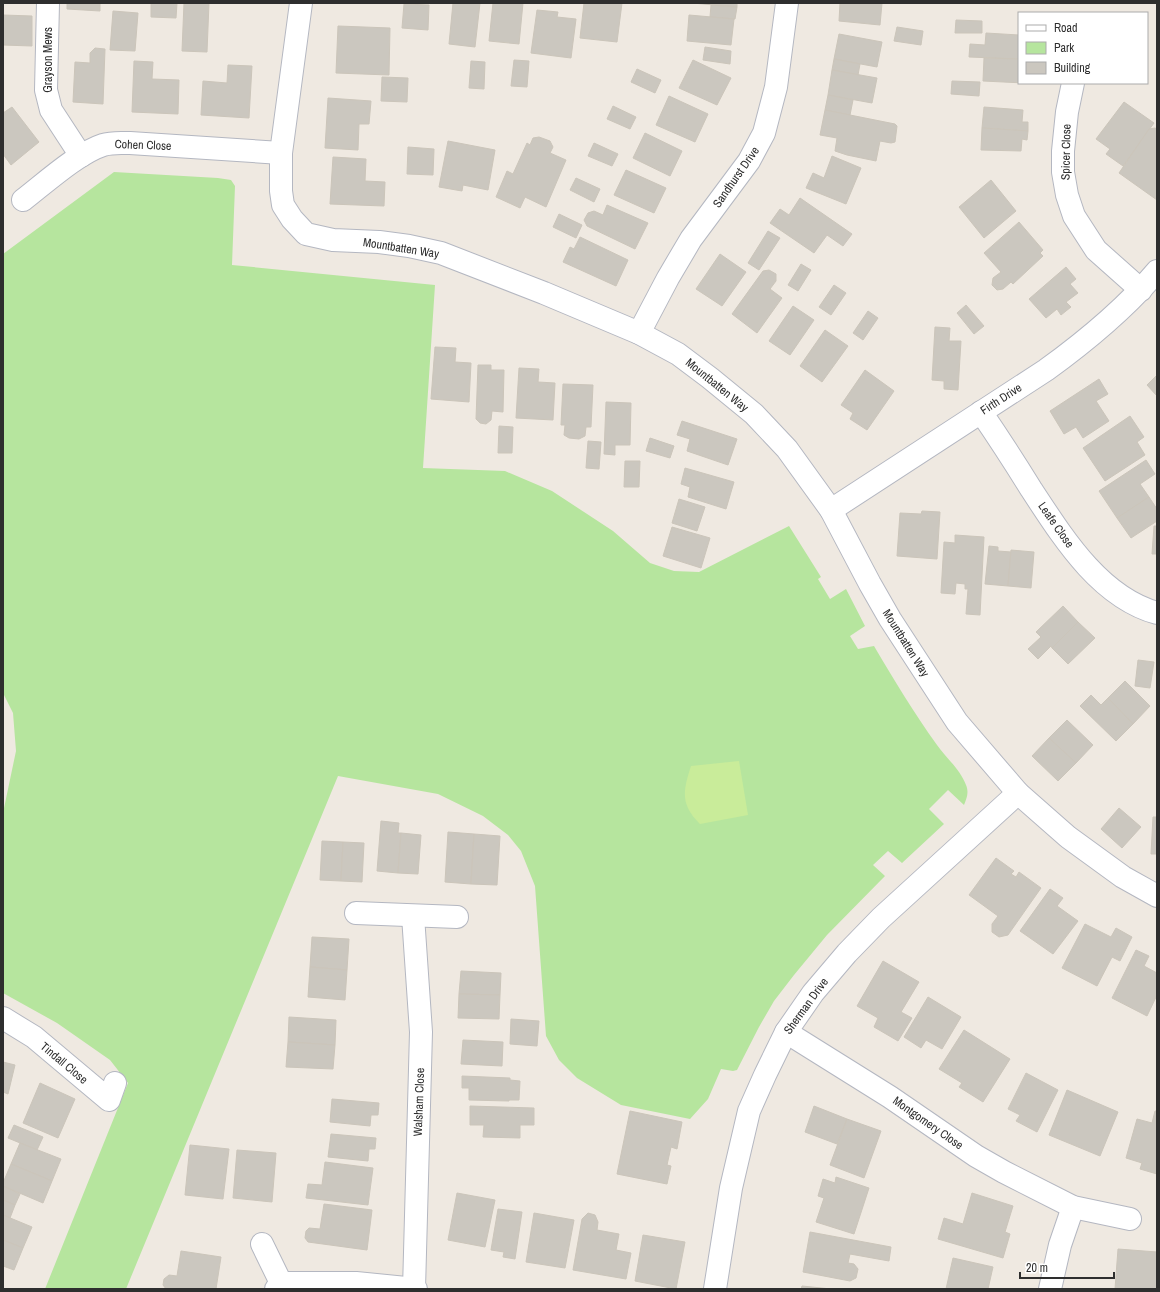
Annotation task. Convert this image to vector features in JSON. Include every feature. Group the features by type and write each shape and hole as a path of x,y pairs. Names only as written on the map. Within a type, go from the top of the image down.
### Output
{"street":[{"name":"Grayson Mews","path":"48,3 46,90 48,100 51,110 81,156"},
{"name":"Mountbatten Way","path":"301,3 281,153 281,191 283,205 292,219 306,234 332,240 379,242 409,246 441,253 544,293 639,333 678,354 710,378 754,414 787,449 831,510 890,619 957,722 1018,793 1068,837 1124,877 1157,896"},
{"name":"Sandhurst Drive","path":"639,333 668,278 691,239 749,161 764,133 776,87 787,3"},
{"name":"Spicer Close","path":"1073,84 1066,112 1063,151 1063,172 1067,195 1074,216 1096,250 1141,290"},
{"name":"Cohen Close","path":"23,200 81,156 102,145 130,143 281,153"},
{"name":"Firth Drive","path":"831,510 1046,370 1074,350 1141,290 1157,271"},
{"name":"Leafe Close","path":"982,412 1064,539 1087,566 1111,589 1133,603 1157,613"},
{"name":"Sherman Drive","path":"715,1289 731,1188 750,1111 765,1075 786,1032 813,993 847,953 882,918 1018,793"},
{"path":"356,913 457,917"},
{"name":"Walsham Close","path":"413,916 421,1032 415,1289"},
{"name":"Tindall Close","path":"3,1018 34,1037 108,1100 116,1083"},
{"name":"Montgomery Close","path":"786,1032 890,1097 976,1156 1038,1190 1073,1207 1130,1219"},
{"path":"1050,1289 1060,1245 1073,1207"},
{"path":"262,1244 278,1286 356,1283 415,1289"}],"green space":[{"path":"114,172 231,180 235,186 232,265 435,285 423,468 505,471 552,491 613,531 650,563 674,571 699,572 789,526 821,577 818,579 830,599 846,589 865,626 850,636 858,649 874,646 920,721 960,774 967,788 967,797 964,805 948,790 929,809 944,824 902,863 888,851 873,865 885,876 827,935 794,975 774,1001 737,1070 733,1071 721,1069 708,1099 690,1119 621,1105 577,1078 559,1060 546,1036 535,886 521,851 508,835 483,816 438,794 338,776 126,1289 45,1289 128,1083 110,1060 57,1023 3,993 3,813 16,751 13,713 3,693 3,254"},
{"path":"739,761 748,815 700,824 689,810 685,797 686,783 691,766"}],"building":[{"path":"67,3 100,3 100,11 67,9"},
{"path":"151,3 177,3 176,18 151,17"},
{"path":"184,3 209,3 207,52 182,51"},
{"path":"453,3 480,3 475,47 449,44"},
{"path":"493,3 523,3 519,44 489,41"},
{"path":"584,3 622,3 617,42 580,38"},
{"path":"692,3 737,3 737,7"},
{"path":"840,3 882,3 880,25 839,21"},
{"path":"404,4 429,5 428,30 402,28"},
{"path":"711,5 737,7 735,19 710,17"},
{"path":"537,10 558,12 557,17 576,19 571,58 531,53"},
{"path":"113,11 138,13 135,51 110,50"},
{"path":"3,15 32,16 32,46 3,45"},
{"path":"689,15 734,19 731,45 687,41"},
{"path":"956,20 982,21 982,33 955,33"},
{"path":"338,26 390,28 389,75 336,73"},
{"path":"897,27 923,31 921,45 894,41"},
{"path":"986,33 1018,35 1018,59 969,57 970,44 985,45"},
{"path":"839,34 882,42 877,67 834,59"},
{"path":"705,47 731,51 730,64 703,60"},
{"path":"95,48 105,49 103,104 73,102 75,62 90,63 90,53"},
{"path":"984,58 1018,59 1018,83 983,81"},
{"path":"834,59 860,64 858,75 832,70"},
{"path":"514,60 529,61 527,87 511,86"},
{"path":"693,60 731,78 717,105 679,88"},
{"path":"134,61 153,62 152,79 179,80 178,114 132,112"},
{"path":"471,61 485,62 484,89 469,88"},
{"path":"228,65 252,66 249,118 201,115 203,81 227,83"},
{"path":"637,69 661,80 655,93 631,82"},
{"path":"832,70 877,78 872,103 828,95"},
{"path":"382,77 408,78 407,102 381,101"},
{"path":"952,81 980,82 979,96 951,94"},
{"path":"828,95 853,100 850,115 825,110"},
{"path":"669,96 708,114 695,142 656,125"},
{"path":"328,98 371,101 369,124 359,124 358,150 325,148"},
{"path":"1124,102 1154,123 1123,166 1106,154 1110,149 1096,139"},
{"path":"613,106 636,117 630,129 607,119"},
{"path":"12,107 39,142 11,165 3,154 3,113"},
{"path":"984,107 1023,110 1022,122 1028,122 1028,131 982,128"},
{"path":"825,110 895,124 897,126 895,142 891,143 880,141 876,161 835,151 837,138 820,135"},
{"path":"982,128 1028,131 1027,140 1022,139 1021,151 981,150"},
{"path":"1149,129 1157,129 1157,145 1155,148 1157,149 1157,200 1119,173"},
{"path":"645,133 682,151 670,176 633,158"},
{"path":"539,137 550,141 553,147 550,153 566,160 546,207 525,197 520,208 496,197 507,171 513,174 527,143 530,145 533,138"},
{"path":"448,141 495,150 488,190 463,185 462,191 439,187"},
{"path":"594,143 618,154 612,166 588,156"},
{"path":"408,147 434,149 433,175 407,174"},
{"path":"832,156 861,168 846,204 806,188 813,173 824,178"},
{"path":"333,157 366,159 365,181 385,182 384,206 330,204"},
{"path":"626,170 666,188 654,213 614,195"},
{"path":"576,178 600,189 594,202 570,190"},
{"path":"991,180 1016,211 984,238 959,207"},
{"path":"800,198 852,234 843,246 827,235 814,253 770,223 780,209 789,215"},
{"path":"607,205 648,223 635,249 587,226 584,220 588,213 594,211 603,215"},
{"path":"559,214 582,225 576,238 553,227"},
{"path":"1019,222 1043,250 1040,253 1043,256 1013,284 1011,282 1003,289 997,290 992,285 993,278 1001,272 984,253"},
{"path":"768,231 780,238 759,270 748,263"},
{"path":"580,237 628,260 616,286 563,262 570,247 574,249"},
{"path":"720,254 746,272 722,306 696,289"},
{"path":"801,264 811,270 798,291 788,285"},
{"path":"1066,267 1076,279 1070,284 1078,293 1066,302 1071,307 1061,315 1057,309 1046,318 1029,299"},
{"path":"769,270 776,274 776,281 770,289 782,298 757,333 732,314 763,271"},
{"path":"834,285 846,293 831,315 819,307"},
{"path":"966,305 984,326 974,334 957,313"},
{"path":"793,306 814,320 790,355 769,341"},
{"path":"868,311 878,318 863,340 853,333"},
{"path":"935,327 950,328 949,341 961,341 958,390 944,389 944,381 932,380"},
{"path":"825,330 848,346 822,382 800,366"},
{"path":"435,347 456,348 455,362 471,363 469,402 431,399"},
{"path":"478,365 491,365 491,370 504,370 503,412 492,411 491,420 486,424 480,423 476,419"},
{"path":"519,368 539,369 538,382 555,383 553,420 516,418"},
{"path":"865,370 894,391 867,430 850,419 853,413 841,405"},
{"path":"1157,375 1157,396 1147,385"},
{"path":"1099,379 1108,394 1096,401 1109,421 1083,438 1076,427 1064,434 1050,411"},
{"path":"563,384 593,385 591,427 586,427 585,436 579,439 569,438 564,435 565,425 561,425"},
{"path":"606,402 631,403 630,445 615,445 615,455 604,454"},
{"path":"1130,416 1144,437 1137,442 1145,455 1105,481 1083,448"},
{"path":"682,421 737,439 728,465 687,451 690,439 677,435"},
{"path":"499,426 513,427 512,453 498,453"},
{"path":"650,438 674,446 670,458 646,451"},
{"path":"588,441 601,442 599,469 586,468"},
{"path":"1146,460 1155,474 1140,484 1149,497 1117,518 1099,491"},
{"path":"625,461 640,461 639,487 624,487"},
{"path":"685,468 734,482 726,509 688,497 690,487 681,484"},
{"path":"1149,497 1157,509 1157,521 1131,538 1117,518"},
{"path":"679,499 705,507 697,531 672,523"},
{"path":"922,511 940,512 937,559 897,556 900,513 921,514"},
{"path":"1154,526 1157,526 1157,554 1152,554"},
{"path":"672,527 710,538 701,568 663,556"},
{"path":"955,535 984,537 980,615 966,614 968,589 965,589 965,584 956,583 955,594 941,593 944,542 955,543"},
{"path":"989,546 998,547 998,551 1011,552 1008,586 985,584"},
{"path":"1011,550 1034,552 1031,588 1008,586"},
{"path":"1063,606 1078,622 1052,648 1051,646 1038,659 1028,649 1041,637 1036,632"},
{"path":"1078,622 1095,638 1068,664 1052,648"},
{"path":"1138,660 1154,662 1150,688 1135,686"},
{"path":"1125,681 1150,706 1133,724 1108,698"},
{"path":"1091,695 1101,705 1108,698 1133,724 1116,741 1080,706"},
{"path":"1067,720 1093,745 1076,763 1049,738"},
{"path":"1049,738 1076,763 1058,781 1032,756"},
{"path":"1119,808 1141,827 1122,848 1101,829"},
{"path":"1153,817 1157,817 1157,854 1151,854"},
{"path":"381,821 399,823 398,833 401,833 398,873 377,871"},
{"path":"448,832 474,834 471,884 445,882"},
{"path":"401,833 421,835 418,874 398,873"},
{"path":"474,834 500,836 497,885 471,884"},
{"path":"322,841 343,842 341,881 320,880"},
{"path":"343,842 364,843 362,882 341,881"},
{"path":"996,858 1014,871 1011,874 1016,877 1019,872 1041,888 1008,935 999,937 992,932 992,924 998,916 969,895"},
{"path":"1050,889 1063,898 1057,906 1078,921 1053,954 1020,931"},
{"path":"1085,924 1111,937 1116,928 1132,937 1120,961 1112,957 1097,986 1062,968"},
{"path":"312,937 349,939 347,970 310,967"},
{"path":"1136,950 1149,956 1144,966 1157,973 1157,995 1147,1016 1112,998"},
{"path":"883,961 919,982 901,1012 912,1018 898,1041 874,1027 878,1018 857,1006"},
{"path":"310,967 347,970 345,1000 308,997"},
{"path":"461,971 501,973 500,995 459,994"},
{"path":"459,994 500,995 499,1019 458,1018"},
{"path":"928,997 961,1017 942,1049 926,1040 921,1048 904,1037"},
{"path":"289,1017 336,1020 335,1045 288,1042"},
{"path":"511,1019 539,1021 537,1046 510,1044"},
{"path":"964,1030 1010,1059 983,1102 959,1087 962,1083 939,1069"},
{"path":"463,1040 503,1042 502,1066 461,1064"},
{"path":"288,1042 335,1045 333,1069 286,1067"},
{"path":"3,1062 15,1065 8,1094 3,1092"},
{"path":"1026,1073 1058,1090 1037,1132 1016,1121 1020,1115 1008,1109"},
{"path":"462,1076 510,1078 510,1080 520,1081 519,1100 469,1100 469,1088 462,1088"},
{"path":"40,1083 75,1099 58,1138 23,1123"},
{"path":"1067,1090 1118,1112 1100,1156 1049,1135"},
{"path":"332,1099 379,1103 378,1115 371,1115 370,1126 330,1122"},
{"path":"470,1106 534,1108 534,1125 520,1125 520,1138 483,1137 484,1125 470,1125"},
{"path":"814,1106 847,1119 837,1144 805,1132"},
{"path":"630,1111 682,1122 677,1149 671,1147 667,1165 671,1166 667,1184 617,1174"},
{"path":"1155,1111 1157,1111 1157,1174 1140,1169 1142,1163 1126,1158 1137,1119 1152,1123"},
{"path":"847,1119 881,1131 864,1178 830,1165"},
{"path":"14,1125 43,1137 37,1150 8,1138"},
{"path":"331,1134 376,1138 375,1149 369,1149 368,1161 328,1157"},
{"path":"20,1143 61,1159 52,1181 11,1164"},
{"path":"190,1145 229,1149 223,1199 185,1195"},
{"path":"237,1150 276,1153 272,1202 233,1198"},
{"path":"325,1162 373,1168 368,1205 306,1198 308,1184 322,1185"},
{"path":"11,1164 52,1181 43,1203 3,1186"},
{"path":"836,1177 869,1188 854,1234 816,1222 824,1198 818,1196 823,1179 835,1183"},
{"path":"3,1186 20,1194 15,1205 3,1200"},
{"path":"457,1193 495,1200 485,1247 448,1240"},
{"path":"972,1193 1013,1206 1005,1232 1010,1234 1003,1258 938,1239 944,1218 963,1224"},
{"path":"3,1200 15,1205 10,1218 3,1215"},
{"path":"324,1204 372,1210 367,1250 308,1242 305,1238 306,1231 309,1228 320,1229"},
{"path":"498,1209 522,1212 515,1259 503,1257 504,1252 491,1250"},
{"path":"534,1213 574,1220 565,1268 526,1262"},
{"path":"588,1213 595,1215 598,1222 597,1230 619,1234 616,1250 631,1253 626,1279 573,1270 582,1219"},
{"path":"3,1215 32,1227 23,1248 3,1240"},
{"path":"810,1232 891,1247 889,1261 850,1254 848,1263 854,1264 858,1269 856,1278 850,1281 803,1272"},
{"path":"643,1235 685,1242 676,1289 635,1281"},
{"path":"3,1240 23,1248 14,1270 3,1266"},
{"path":"1118,1249 1157,1252 1157,1289 1115,1289"},
{"path":"181,1251 221,1257 216,1289 166,1289 163,1285 164,1279 169,1275 177,1276"},
{"path":"953,1258 993,1267 988,1289 946,1289"},
{"path":"802,1286 831,1289 801,1289"}]}
